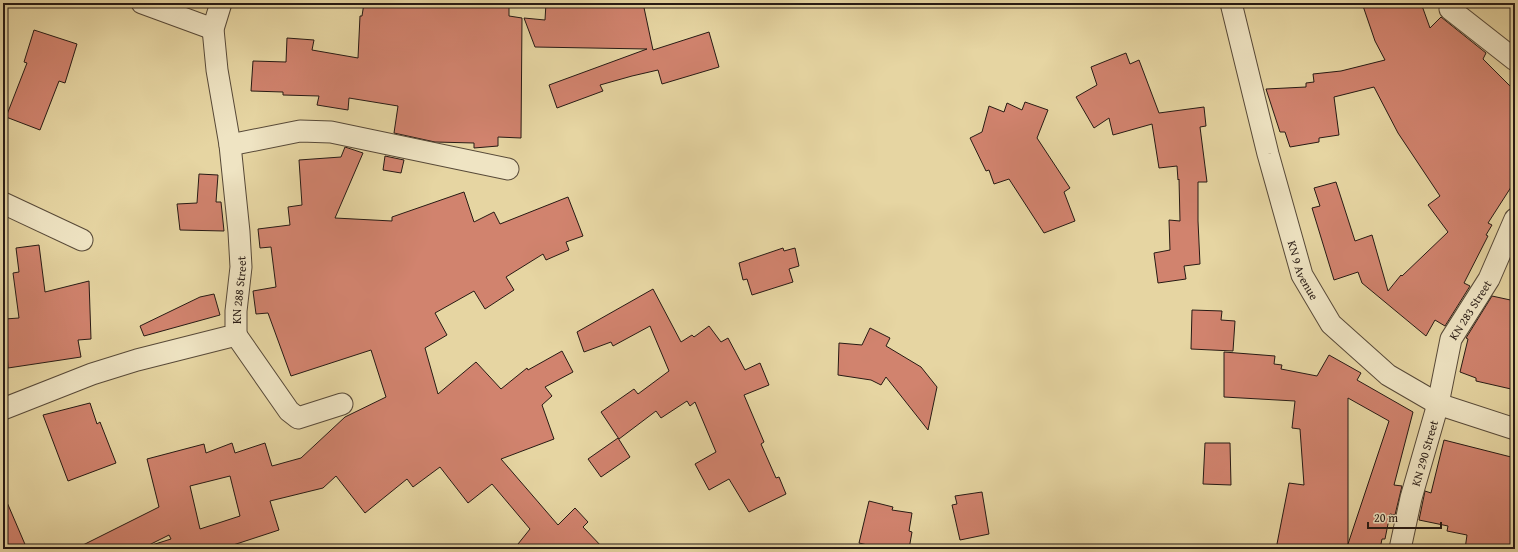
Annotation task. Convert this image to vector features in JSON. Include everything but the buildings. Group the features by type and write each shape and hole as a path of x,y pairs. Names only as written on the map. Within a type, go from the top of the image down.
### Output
{"street":[{"path":"142,3 213,29"},
{"name":"KN 288 Street","path":"3,409 92,374 137,360 236,335 236,311 241,267 230,145 217,70 213,29 221,3"},
{"name":"KN 9 Avenue","path":"1231,3 1268,154 1302,275 1331,324 1388,375 1438,404 1515,429"},
{"path":"1450,9 1515,60"},
{"path":"230,145 300,131 331,132 508,169"},
{"path":"3,203 82,240"},
{"name":"KN 283 Street","path":"1438,404 1451,340 1489,280 1515,220"},
{"path":"236,335 289,411 298,418 342,404"},
{"name":"KN 290 Street","path":"1400,549 1411,498 1438,404"}]}
